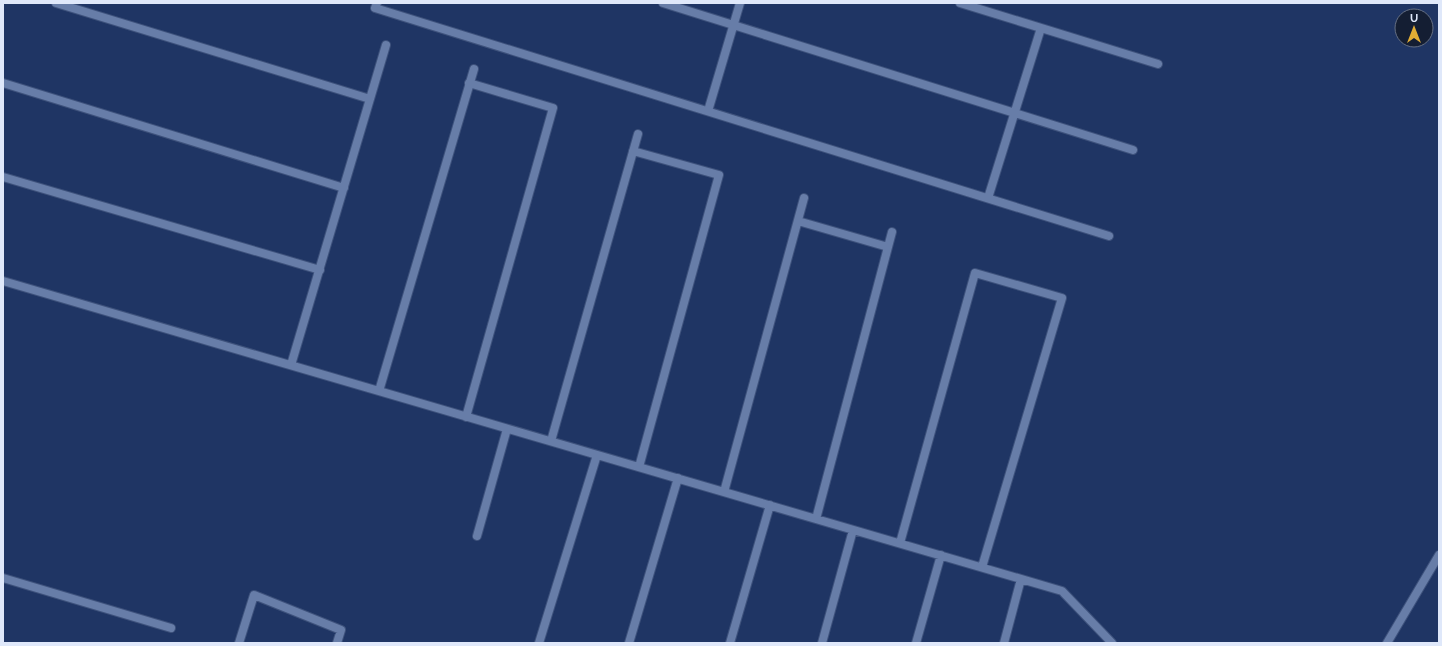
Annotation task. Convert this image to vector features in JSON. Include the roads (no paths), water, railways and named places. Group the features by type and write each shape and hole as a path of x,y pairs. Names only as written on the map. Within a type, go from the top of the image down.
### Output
{"street":[{"path":"56,3 370,99"},
{"path":"377,3 375,8 1109,236"},
{"path":"662,3 1133,150"},
{"path":"708,111 740,3"},
{"path":"960,3 1158,64"},
{"path":"988,198 1041,28"},
{"path":"291,365 386,45"},
{"path":"379,391 474,69"},
{"path":"3,83 344,188"},
{"path":"466,416 553,108 469,83"},
{"path":"550,441 638,134"},
{"path":"633,151 719,175 639,467"},
{"path":"3,177 320,270"},
{"path":"724,492 804,198"},
{"path":"798,221 888,247"},
{"path":"816,519 892,232"},
{"path":"900,543 975,273 1062,298 982,568"},
{"path":"3,281 1062,591 1112,643"},
{"path":"477,536 507,428"},
{"path":"539,643 597,455"},
{"path":"629,643 678,478"},
{"path":"730,643 770,505"},
{"path":"822,643 853,530"},
{"path":"916,643 941,555"},
{"path":"1387,643 1439,556"},
{"path":"3,578 171,628"},
{"path":"1004,643 1021,579"},
{"path":"239,643 254,595 341,630 337,643"}]}
